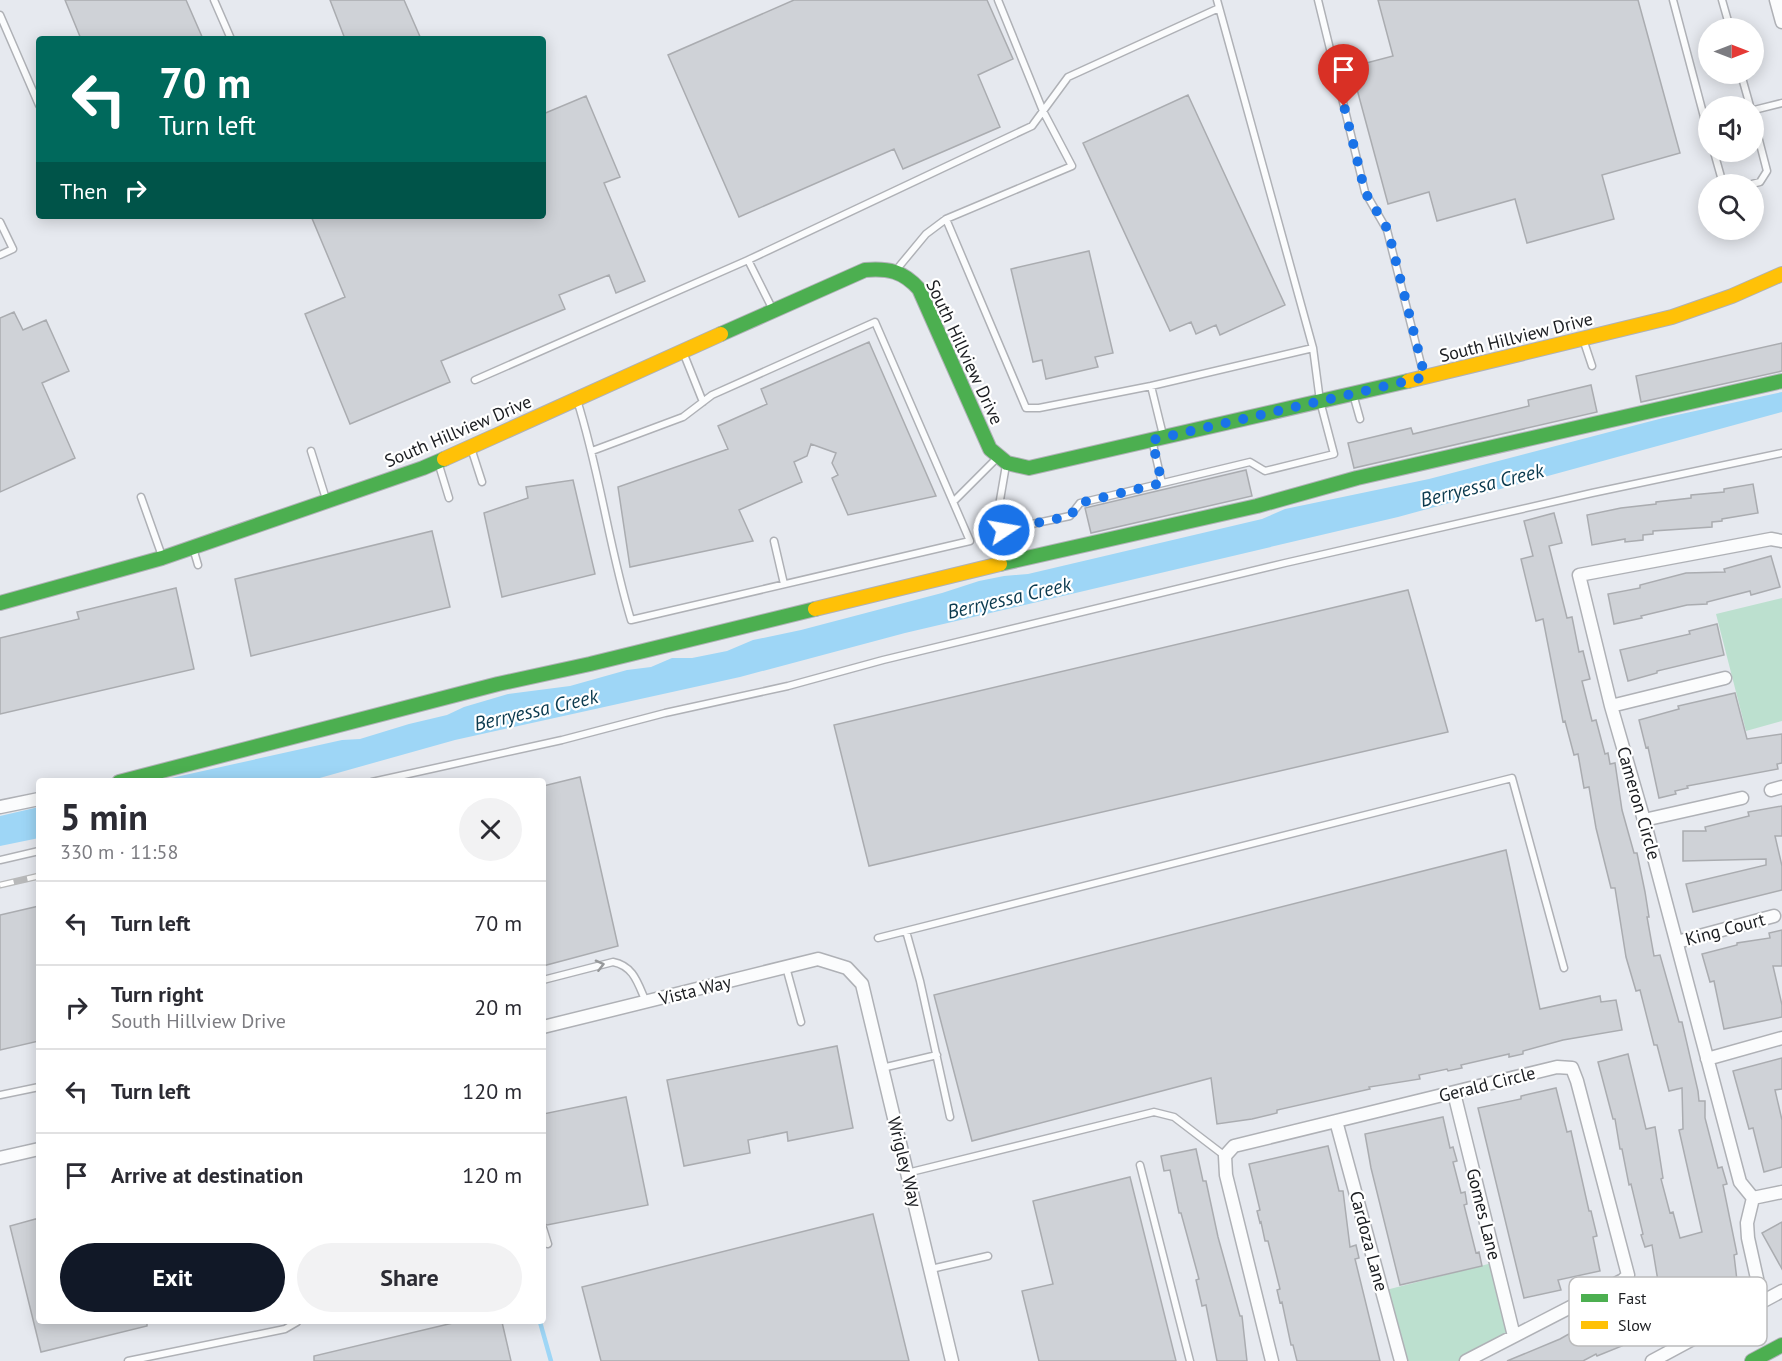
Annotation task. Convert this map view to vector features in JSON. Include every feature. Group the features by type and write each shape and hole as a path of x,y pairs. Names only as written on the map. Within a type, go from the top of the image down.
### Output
{"main road":[{"name":"South Hillview Drive","path":"0,603 162,558 438,462 865,270 882,268 896,270 908,276 919,289 990,449 1001,460 1029,468 1353,394 1672,317 1732,296 1782,274"},
{"path":"135,778 498,684 590,664 968,571 1257,506 1358,478 1782,381"},
{"path":"1752,1361 1782,1345"}],"street":[{"path":"1776,0 1782,22"},
{"name":"Cameron Circle","path":"1753,1198 1740,1182 1644,820 1611,706 1579,575 1771,539 1782,541"},
{"path":"1611,706 1725,678"},
{"path":"1644,820 1742,798"},
{"path":"0,807 36,800"},
{"name":"King Court","path":"1677,942 1774,916"},
{"name":"Vista Way","path":"546,1026 818,959 847,968"},
{"name":"Wrigley Way","path":"847,968 862,984 952,1361"},
{"path":"1707,1059 1782,1038"},
{"name":"Gerald Circle","path":"1225,1155 1234,1146 1557,1067 1572,1068 1626,1266 1628,1275 1626,1277"},
{"name":"Gomes Lane","path":"1454,1093 1514,1336"},
{"name":"Cardoza Lane","path":"1336,1121 1401,1361"},
{"path":"0,1158 36,1150"},
{"path":"1225,1155 1226,1175 1272,1361"},
{"path":"1757,1277 1747,1223 1753,1198 1782,1192"},
{"path":"1767,1298 1782,1291"},
{"name":"Gerald Circle","path":"1466,1361 1569,1308"},
{"path":"1652,1361 1680,1346"}],"lane":[{"path":"214,0 230,36"},
{"path":"896,270 926,234 946,219 1072,166 1043,111 998,0"},
{"path":"1001,460 1000,500 1004,530 1070,516 1080,503 1250,462 1264,471 1334,454 1320,401 1312,348 1217,0"},
{"path":"1318,0 1365,192 1388,230 1425,377"},
{"path":"1673,0 1699,96"},
{"path":"1722,0 1727,18"},
{"path":"474,380 748,260 1032,126 1068,76 1219,8"},
{"path":"0,15 36,98"},
{"path":"1764,108 1782,103"},
{"path":"1764,159 1767,171 1764,176"},
{"path":"946,219 1026,408 1038,408 1151,386 1312,348"},
{"path":"0,222 13,249 0,255"},
{"path":"748,260 773,311"},
{"path":"577,399 592,451 631,621 970,541 875,322 712,395 683,417 592,451"},
{"path":"1583,339 1592,366"},
{"path":"682,352 703,402"},
{"path":"1151,386 1162,483"},
{"path":"1353,394 1360,419"},
{"path":"471,447 482,482"},
{"path":"312,451 327,501"},
{"path":"408,778 665,713 788,686 883,660 1285,563 1592,493 1782,453"},
{"path":"953,502 1001,460"},
{"path":"438,462 449,498"},
{"path":"141,497 162,558"},
{"path":"774,541 784,584"},
{"path":"192,548 198,565"},
{"path":"878,938 1512,778 1564,968"},
{"path":"0,860 36,852"},
{"path":"906,931 920,981 950,1117"},
{"path":"546,979 613,962 622,964 633,973 646,1002"},
{"path":"786,967 801,1022"},
{"path":"882,1068 937,1055"},
{"path":"0,1095 36,1089"},
{"path":"907,1173 1154,1112 1174,1117 1225,1155"},
{"path":"1140,1165 1190,1361"},
{"path":"546,1238 548,1244"},
{"path":"931,1269 988,1256"},
{"path":"128,1361 285,1329 294,1324"}],"green space":[{"path":"1782,598 1782,721 1746,731 1716,614"},
{"path":"1496,1262 1514,1336 1466,1361 1401,1361 1382,1291"}],"water":[{"name":"Berryessa Creek","path":"1782,392 1782,412 1398,517 905,633 740,677 455,740 320,778 171,778 342,740 360,739 447,715 464,707 508,694 570,686 627,670 651,667 672,658 692,658 727,651 753,640 801,630 979,581 1028,574 1262,519 1285,509 1429,479 1663,418"},
{"path":"36,808 36,839 0,846 0,816"}],"building":[{"path":"65,0 186,0 202,36 80,36"},
{"path":"330,0 404,0 420,36 344,36"},
{"path":"794,0 987,0 1013,59 978,75 1000,127 903,169 894,149 739,217 668,55"},
{"path":"1378,0 1638,0 1680,153 1602,175 1614,219 1527,243 1515,199 1437,221 1429,192 1388,204 1351,67 1393,56"},
{"path":"1188,95 1285,305 1220,335 1216,325 1196,334 1191,322 1170,331 1083,143"},
{"path":"586,96 620,177 604,183 645,281 616,293 609,275 559,295 565,309 441,361 450,382 350,424 305,314 345,297 312,219 546,219 546,113"},
{"path":"1089,251 1113,353 1095,357 1098,367 1046,379 1042,360 1033,362 1011,269"},
{"path":"14,312 23,330 46,320 69,371 42,383 75,458 0,492 0,318"},
{"path":"869,342 936,496 848,515 832,478 838,475 832,463 836,453 811,444 807,456 794,462 802,482 739,510 753,541 630,567 618,487 728,449 718,426 767,404 761,389"},
{"path":"1782,343 1782,371 1641,402 1636,376"},
{"path":"1591,385 1597,412 1354,468 1348,443 1411,428 1413,434 1529,406 1528,400"},
{"path":"1246,470 1252,496 1091,533 1085,508"},
{"path":"573,480 595,574 502,597 484,513 528,498 526,487"},
{"path":"1753,484 1758,513 1712,522 1712,527 1653,531 1653,534 1643,535 1643,540 1625,542 1625,539 1592,545 1587,515 1691,498 1691,495 1724,492 1724,489"},
{"path":"1554,513 1562,543 1549,546 1567,618 1572,617 1579,652 1583,651 1590,679 1582,681 1592,721 1596,720 1610,764 1615,763 1622,810 1634,853 1637,853 1645,892 1654,956 1660,955 1679,1022 1682,1022 1699,1101 1705,1101 1705,1118 1718,1168 1722,1167 1727,1184 1723,1185 1737,1254 1734,1255 1737,1277 1657,1277 1652,1245 1645,1247 1641,1235 1643,1234 1631,1184 1629,1185 1622,1149 1620,1149 1615,1119 1613,1119 1598,1062 1628,1054 1646,1129 1655,1127 1663,1178 1661,1179 1670,1213 1673,1212 1680,1238 1702,1232 1679,1130 1683,1129 1682,1088 1669,1091 1640,990 1636,991 1626,957 1615,888 1611,888 1596,828 1589,787 1584,788 1578,754 1574,755 1565,721 1563,722 1543,619 1536,621 1521,559 1533,556 1524,521"},
{"path":"432,531 450,607 251,656 235,579"},
{"path":"1771,556 1780,587 1751,595 1750,591 1707,602 1707,604 1687,605 1614,624 1608,594 1640,588 1640,585 1686,573 1725,572 1724,569"},
{"path":"176,588 194,669 0,714 0,638 79,619 77,612"},
{"path":"1408,590 1448,732 869,866 834,725"},
{"path":"1717,624 1724,655 1657,671 1657,673 1628,681 1620,650 1690,634 1689,631"},
{"path":"1735,693 1747,739 1782,734 1782,763 1777,764 1778,769 1687,786 1688,788 1675,791 1676,794 1659,798 1648,747 1646,748 1639,720 1679,709 1678,706"},
{"path":"580,777 618,946 546,965 546,785"},
{"path":"1782,806 1782,836 1775,836 1782,866 1782,890 1693,912 1686,884 1766,865 1766,859 1683,861 1683,831 1706,831 1705,827 1749,816 1748,812"},
{"path":"1506,850 1540,1009 1600,996 1601,1002 1616,1000 1622,1030 1563,1040 1523,1051 1523,1054 1509,1057 1509,1054 1461,1065 1462,1068 1419,1075 1420,1079 1369,1087 1370,1089 1277,1110 1277,1113 1252,1119 1217,1124 1211,1078 972,1141 934,995"},
{"path":"36,907 36,1042 0,1050 0,915"},
{"path":"1782,930 1782,966 1773,966 1782,1005 1782,1017 1724,1029 1714,981 1710,982 1702,954 1737,945 1737,943 1770,938 1769,933"},
{"path":"837,1046 853,1128 788,1141 787,1132 748,1140 750,1153 684,1166 667,1080"},
{"path":"1782,1058 1782,1089 1775,1090 1782,1120 1782,1167 1764,1172 1753,1128 1749,1129 1733,1071"},
{"path":"1556,1088 1567,1132 1571,1131 1589,1211 1591,1211 1597,1236 1593,1237 1600,1271 1558,1280 1561,1290 1524,1298 1478,1108 1521,1099 1521,1096"},
{"path":"626,1097 648,1205 546,1224 546,1113"},
{"path":"1443,1117 1450,1148 1453,1147 1457,1161 1453,1162 1461,1193 1465,1192 1467,1204 1464,1205 1476,1253 1479,1252 1482,1266 1400,1285 1371,1168 1365,1134"},
{"path":"1328,1146 1339,1191 1343,1191 1350,1247 1356,1245 1359,1258 1355,1259 1380,1361 1297,1361 1293,1345 1291,1345 1282,1302 1280,1303 1277,1290 1280,1289 1268,1241 1265,1241 1257,1211 1260,1210 1249,1164"},
{"path":"1196,1149 1203,1181 1206,1181 1218,1237 1240,1316 1242,1316 1247,1361 1217,1361 1206,1305 1202,1306 1196,1280 1199,1279 1181,1213 1179,1213 1170,1170 1164,1171 1161,1156"},
{"path":"1130,1177 1176,1361 1039,1361 1022,1291 1053,1284 1033,1201"},
{"path":"873,1214 909,1361 601,1361 582,1287"},
{"path":"36,1219 36,1324 147,1324 147,1326 41,1352 10,1226"},
{"path":"1782,1222 1782,1269 1762,1233"},
{"path":"449,1324 502,1324 511,1361 314,1361 314,1356"},
{"path":"1569,1334 1569,1346 1622,1346 1597,1356 1596,1354 1583,1361 1507,1361"}],"waterway":[{"path":"541,1324 551,1361"}],"railway":[{"path":"0,885 36,877"}],"traffic: fast":[{"path":"721,334 865,270 895,272 907,278 919,289 990,449 1007,463 1029,468 1408,381"},
{"path":"1000,564 1257,506 1357,478 1782,381"},
{"path":"0,603 162,558 444,459"},
{"path":"134,778 498,684 815,609"},
{"path":"1752,1361 1782,1345"}],"traffic: slow":[{"path":"1408,381 1672,317 1732,296 1782,274"},
{"path":"444,459 721,334"},
{"path":"815,609 1000,564"}],"route":[{"path":"1004,530 1070,516 1080,503 1162,483 1152,440 1425,377 1388,230 1365,192 1344,106"}]}
